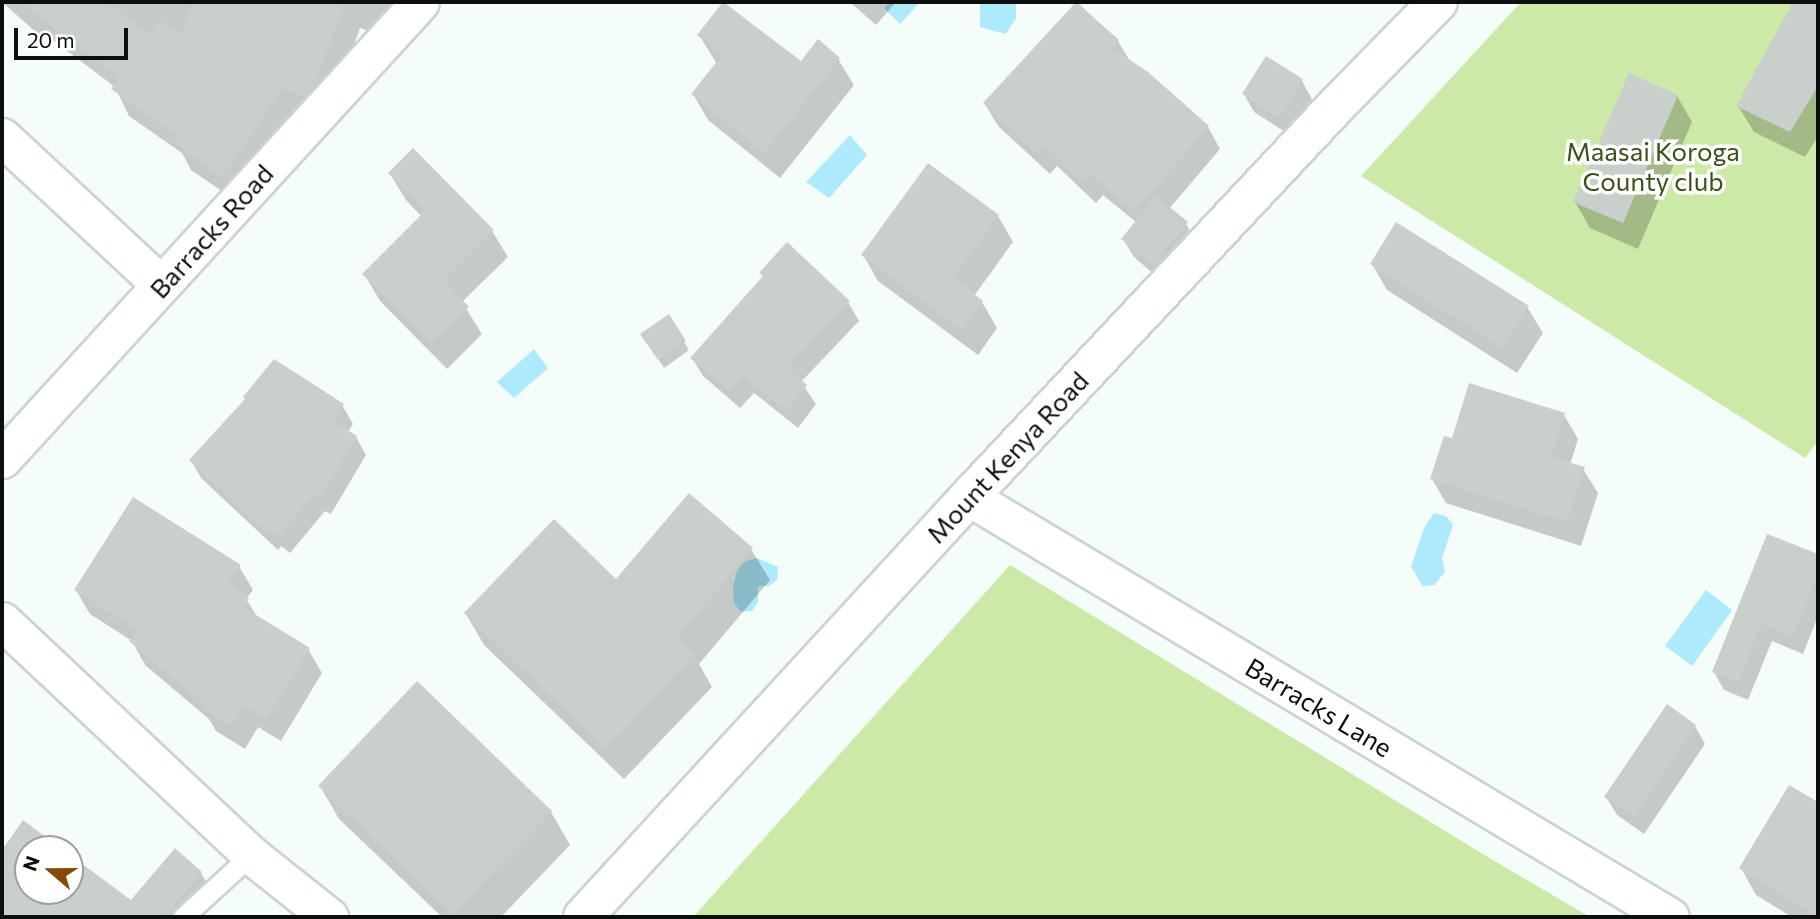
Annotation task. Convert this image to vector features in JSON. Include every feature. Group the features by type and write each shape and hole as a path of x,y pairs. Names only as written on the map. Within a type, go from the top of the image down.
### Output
{"main road":[{"name":"Mount Kenya Road","path":"583,917 969,497 1335,107 1438,2"}],"street":[{"name":"Barracks Road","path":"2,459 420,2"},
{"path":"2,137 161,285"},
{"name":"Barracks Lane","path":"969,497 1670,917"},
{"path":"2,621 251,855 328,917"}],"lane":[{"path":"183,917 251,855"}],"green space":[{"name":"Maasai Koroga County club","path":"1521,2 1818,2 1818,441 1805,458 1361,176"},
{"path":"1010,565 1491,859 1590,917 693,917"}],"water":[{"path":"890,2 920,2 900,24 884,8"},
{"path":"980,2 1016,2 1016,18 1006,34 980,27"},
{"path":"850,135 867,155 829,198 806,182"},
{"path":"534,349 548,368 514,398 497,382"},
{"path":"1434,513 1446,516 1453,525 1442,558 1445,572 1434,585 1423,586 1411,567 1424,528"},
{"path":"757,558 778,567 777,580 769,586 758,586 758,602 752,611 741,612 734,603 733,587 737,571 744,562"},
{"path":"1706,590 1732,610 1692,666 1665,646"}],"building":[{"path":"20,2 107,2 150,34 160,20 181,35 193,2 345,2 314,86 305,97 282,89 222,177 174,143 178,136 111,89 119,77"},
{"path":"723,2 801,61 818,39 840,58 764,153 691,94 722,55 697,35"},
{"path":"1076,2 1119,40 1112,48 1148,72 1209,126 1135,211 1090,174 1082,182 1044,145 1036,153 983,103"},
{"path":"1793,2 1818,2 1818,86 1790,132 1736,106"},
{"path":"1266,56 1303,79 1279,118 1242,94"},
{"path":"1629,73 1678,95 1623,223 1573,202"},
{"path":"413,148 494,230 443,280 469,307 431,343 362,274 425,211 388,173"},
{"path":"928,163 999,215 953,278 983,301 962,330 861,255"},
{"path":"1156,196 1188,222 1152,265 1121,239"},
{"path":"1396,222 1529,306 1502,348 1370,264"},
{"path":"787,242 850,301 787,368 807,385 787,411 743,376 729,391 690,358 763,276 759,273"},
{"path":"669,314 686,341 658,360 640,334"},
{"path":"274,359 344,404 333,421 357,436 320,497 315,493 279,536 270,529 267,533 189,460 245,399 243,397"},
{"path":"1469,383 1565,413 1551,457 1585,467 1567,522 1430,479 1444,436 1452,438"},
{"path":"689,493 753,548 677,637 695,654 606,749 464,613 554,519 616,579"},
{"path":"133,497 241,565 228,581 249,599 243,607 310,648 267,718 244,704 231,726 201,707 203,703 129,641 138,631 74,590"},
{"path":"1767,534 1818,554 1818,573 1793,636 1761,624 1738,683 1712,672"},
{"path":"417,681 552,811 453,915 318,786"},
{"path":"1667,704 1696,725 1634,817 1604,797"},
{"path":"1789,785 1818,802 1818,917 1739,868"},
{"path":"23,820 43,835 14,835 14,905 84,905 84,865 131,900 175,848 202,872 164,917 2,917 2,850"}]}
